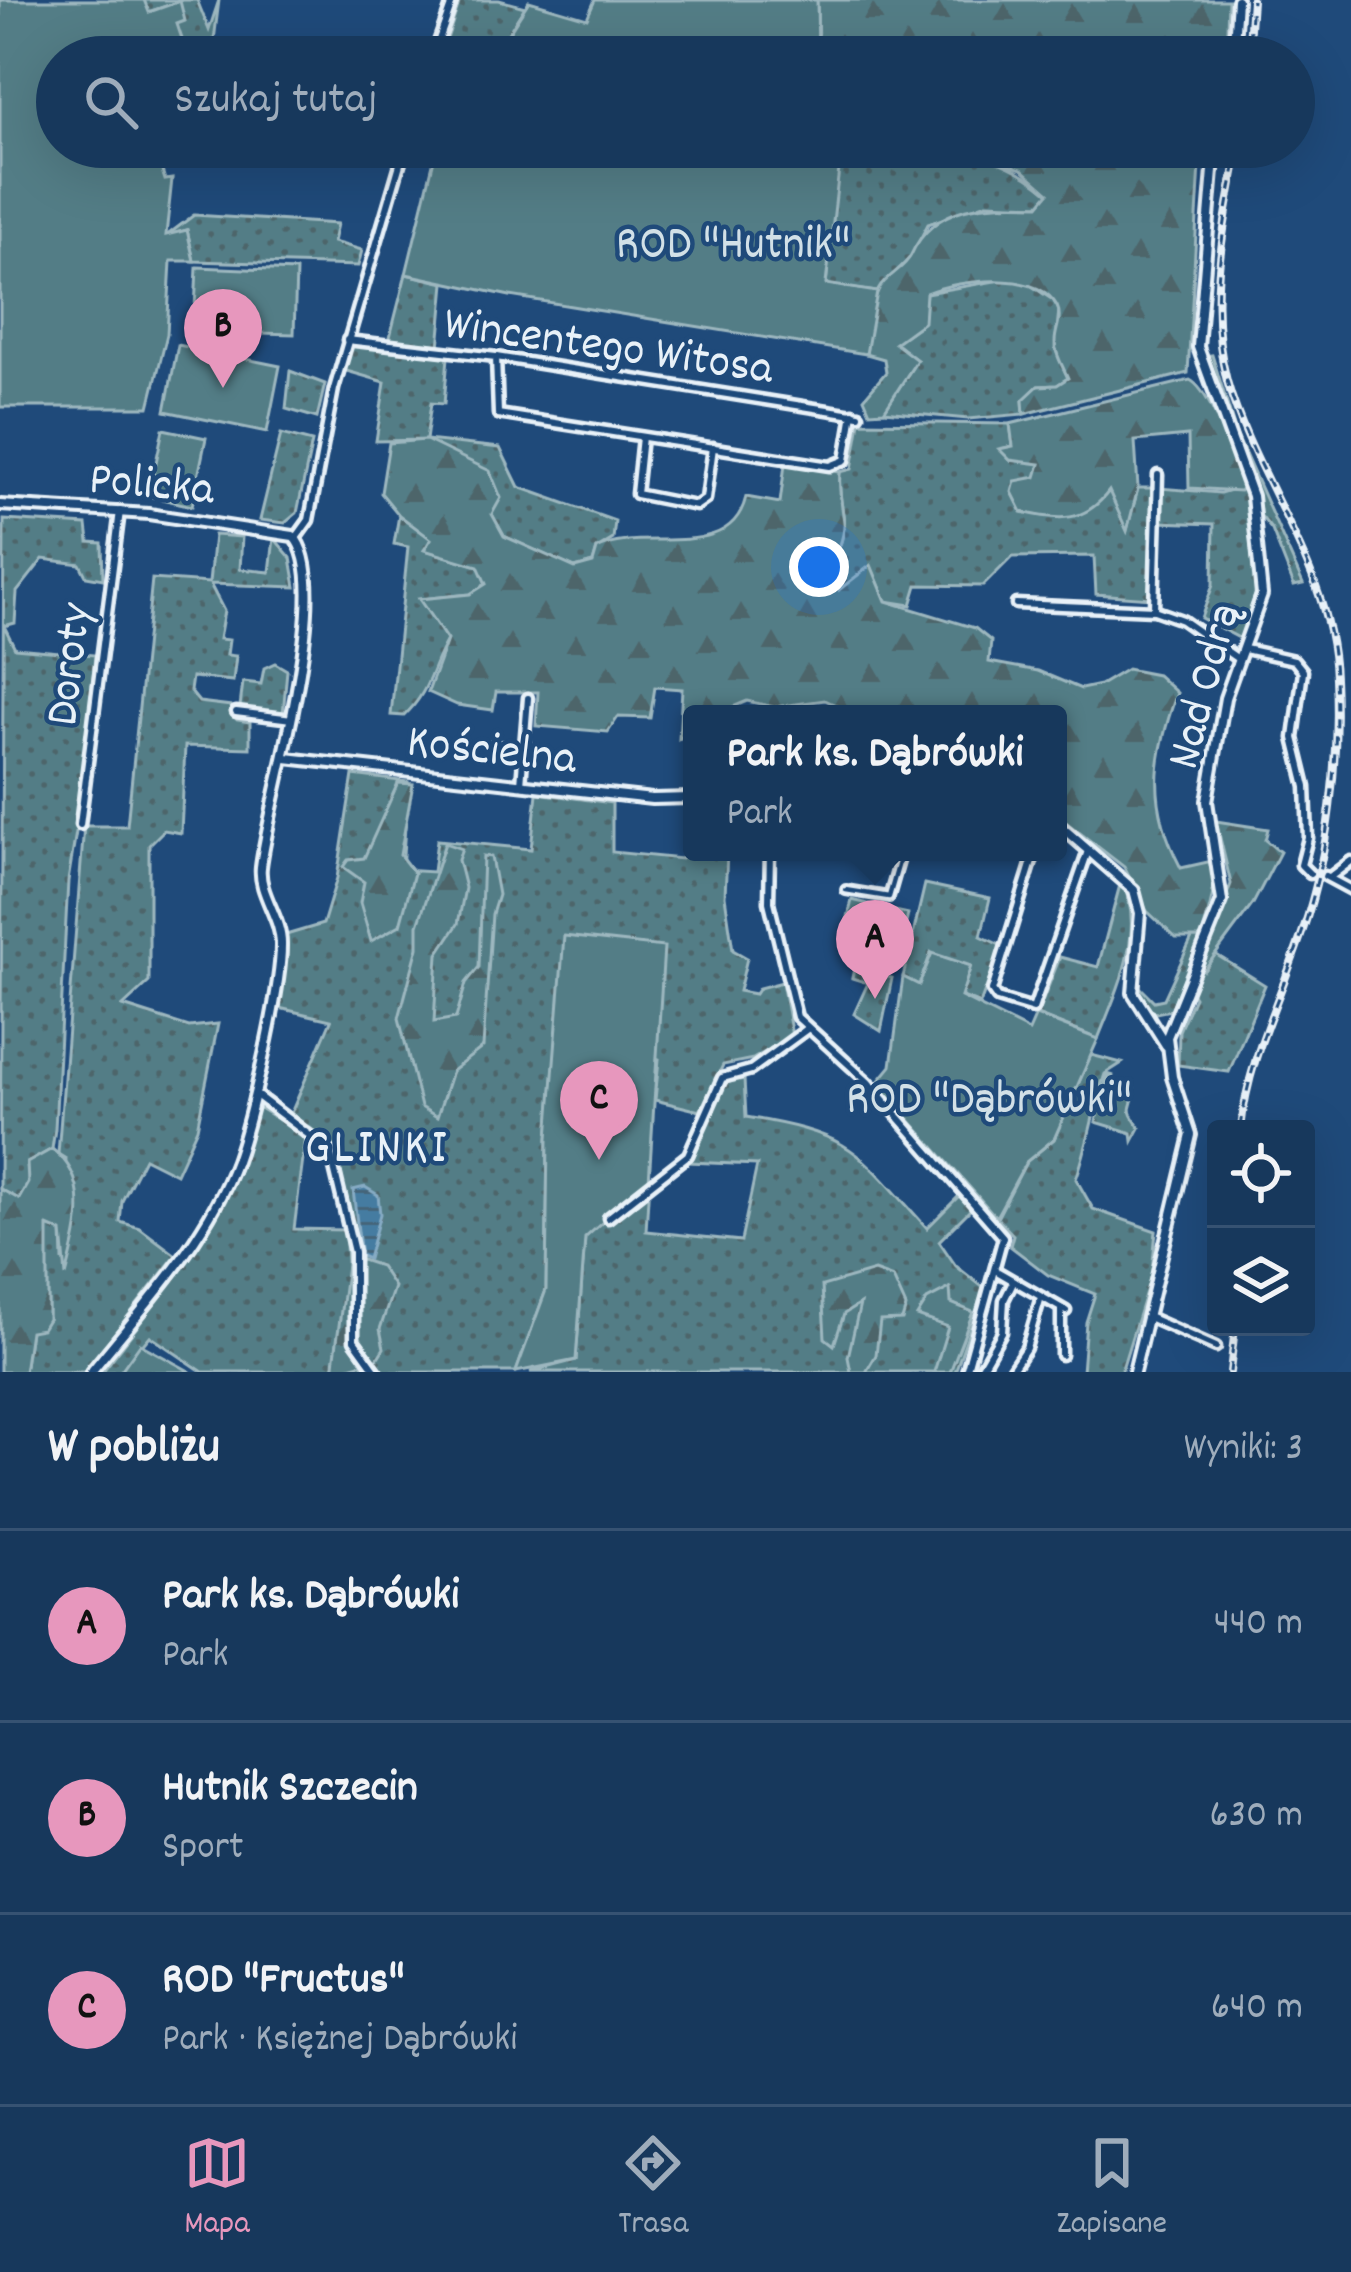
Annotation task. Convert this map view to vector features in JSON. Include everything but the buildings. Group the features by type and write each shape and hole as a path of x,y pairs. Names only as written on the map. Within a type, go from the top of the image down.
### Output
{"street":[{"path":"440,36 453,0"},
{"path":"1234,36 1237,0"},
{"path":"91,1372 175,1265 238,1156 281,954 280,931 261,871 292,719 307,566 296,538 309,520 347,340 399,168"},
{"name":"Nad Odrą","path":"1134,1372 1191,1135 1166,1046 1222,901 1207,801 1221,711 1262,595 1252,496 1204,373 1196,334 1213,168"},
{"name":"Wincentego Witosa","path":"347,340 496,357 856,414 845,460 836,466 713,447"},
{"path":"496,357 498,414 642,436 713,447 706,499 696,506 636,494 642,436"},
{"path":"1154,610 1158,475"},
{"name":"Policka","path":"0,505 120,511 262,527 296,538"},
{"name":"Doroty","path":"80,825 120,511"},
{"path":"1016,604 1154,610 1182,620 1240,660"},
{"path":"1245,649 1295,661 1304,671 1294,739 1306,787 1307,844 1301,865 1310,874"},
{"path":"521,785 528,698"},
{"path":"236,712 292,719"},
{"path":"491,746 524,749"},
{"name":"Kościelna","path":"286,758 652,799 683,798"},
{"path":"1067,832 1124,876 1138,897 1140,922 1132,985 1144,1014 1166,1046"},
{"path":"1032,861 992,991 997,998 1037,1008 1088,851"},
{"path":"770,861 772,919 794,1007 807,1029 868,1082 1002,1233 966,1372"},
{"path":"846,890 889,897 899,861"},
{"path":"1351,861 1327,876 1351,890"},
{"path":"1144,1014 1171,1024"},
{"path":"608,1218 688,1155 722,1078 751,1070 807,1029"},
{"path":"252,1093 330,1151 355,1261 354,1340 376,1372"},
{"path":"995,1270 1064,1310 1061,1354"},
{"path":"980,1372 1002,1332 1004,1300 1013,1282"},
{"path":"1010,1372 1026,1348 1040,1300"},
{"path":"1148,1317 1216,1347"}],"green space":[{"path":"0,0 144,0 149,12 180,1 185,21 177,24 181,36 36,36 36,168 161,168 165,180 172,179 166,235 187,230 194,261 171,261 167,334 149,407 0,407"},
{"path":"144,0 197,0 209,30 219,0 215,36 171,36 179,2 148,12"},
{"path":"460,0 499,0 525,7 506,36 448,36"},
{"path":"595,0 817,0 818,36 506,36 529,1 587,18"},
{"path":"817,0 1228,0 1227,36 818,36"},
{"name":"ROD \"Hutnik\"","path":"432,168 839,168 826,284 877,292 866,354 510,296 406,274"},
{"path":"838,168 1011,168 1049,193 1039,205 987,203 928,224 911,257 877,292 826,285"},
{"path":"1200,168 1188,373 1024,414 1023,400 1038,386 1057,385 1068,378 1055,347 1057,306 1047,294 1015,282 958,284 926,293 924,322 895,343 917,360 884,411 870,412 864,398 886,372 884,359 866,354 873,304 882,284 908,260 933,225 948,216 982,206 1039,205 1049,193 1022,169"},
{"path":"194,215 337,224 333,242 362,250 358,266 194,261 187,230 166,236"},
{"path":"197,267 296,271 294,334 194,331"},
{"path":"406,274 445,283 439,347 389,341"},
{"path":"1018,277 1053,300 1059,310 1055,348 1068,378 1057,385 1038,386 1023,400 1024,414 968,419 884,411 917,360 894,343 923,323 926,293"},
{"path":"178,345 280,366 267,432 165,411"},
{"path":"350,346 448,357 444,404 431,403 426,440 376,441 385,382 343,370"},
{"path":"1212,355 1237,436 1303,584 1294,586 1272,530 1260,515 1255,488 1204,356"},
{"path":"290,371 325,384 317,418 286,409"},
{"path":"1190,380 1206,397 1221,428 1244,486 1240,491 1189,488 1188,436 1135,441 1138,488 1127,531 1109,491 1090,509 1070,517 1022,512 1012,492 1015,481 1036,477 1040,464 1010,460 999,449 1013,446 1010,424"},
{"path":"860,422 1010,424 1013,446 1001,449 1010,460 1041,463 1037,477 1109,490 1127,530 1138,488 1154,488 1151,598 1096,594 1094,556 1012,557 983,586 917,585 911,605 886,601 871,566 839,590 834,570 844,531 840,472 852,469"},
{"path":"163,429 206,438 192,506 149,496"},
{"path":"281,434 312,442 297,513 285,523 260,520"},
{"path":"426,440 500,448 519,487 615,521 613,539 597,549 593,563 575,568 504,536 492,514"},
{"path":"426,440 490,471 501,498 492,514 504,536 575,568 593,563 597,549 615,543 682,540 722,530 737,518 746,497 780,503 785,464 840,472 844,531 834,570 839,590 871,565 886,601 975,628 991,641 989,662 1038,671 1081,689 1100,685 1127,669 1157,675 1177,693 1159,761 1159,802 1181,868 1212,861 1213,890 1201,938 1176,938 1147,911 1124,867 1067,823 1067,705 836,705 825,700 789,705 747,701 683,705 683,736 679,739 682,689 655,687 650,718 618,717 608,732 536,726 538,692 496,692 493,710 457,705 428,692 447,640 419,599 470,594 486,584 478,566 424,550 431,539 399,515 381,493 389,443"},
{"path":"1244,486 1256,592 1241,639 1201,618 1213,585 1214,524 1158,522 1160,488 1220,493"},
{"path":"399,515 432,539 425,550 479,566 486,584 471,594 421,599 447,640 425,689 404,716 391,715 408,547 394,544"},
{"path":"4,520 87,525 89,542 102,543 103,579 86,576 80,564 43,559 17,592 15,623 4,626 15,648 95,655 83,789 68,881 55,1129 52,1149 27,1163 29,1183 19,1199 0,1189"},
{"path":"214,535 242,537 240,569 270,572 274,538 291,558 296,587 210,584 224,611 219,639 229,640 227,655 236,656 233,681 192,677 190,691 199,702 231,706 237,720 250,722 250,748 185,746 181,833 164,830 149,845 149,982 123,1006 189,1027 218,1024 197,1128 176,1174 144,1158 122,1201 120,1222 140,1228 176,1255 84,1372 24,1372 30,1331 48,1319 47,1226 62,1231 63,1261 66,1159 58,1154 84,826 127,826 152,579 209,583"},
{"path":"275,663 287,670 283,714 240,707 243,682 261,684 264,668"},
{"path":"353,775 408,782 402,870 433,872 437,840 531,849 537,793 612,803 612,852 727,861 725,896 733,950 747,958 739,991 755,994 759,988 782,982 792,1036 753,1059 723,1065 700,1111 655,1100 659,1059 558,1024 548,1138 546,1290 516,1372 384,1372 360,1348 355,1242 337,1153 291,1113 331,1020 275,1007 286,935 323,924 337,878"},
{"path":"398,783 413,784 400,855 414,873 400,925 371,941 360,903 364,882 343,867 348,860 364,858"},
{"path":"1216,821 1268,829 1265,840 1280,852 1253,904 1204,970 1201,965 1231,884"},
{"path":"445,843 462,849 458,860 465,888 458,924 438,954 434,1022 456,1018 466,983 479,967 483,856 491,857 498,895 492,914 483,1047 452,1071 437,1117 421,1107 399,1018 418,947 418,925"},
{"path":"1121,881 1129,899 1130,940 1098,1039 1037,1015 1060,957 1098,967"},
{"path":"925,884 990,898 981,936 1002,946 980,1004 960,996 931,953 919,985 903,977"},
{"path":"852,900 881,907 872,949 842,943"},
{"path":"886,909 908,914 899,957 876,952"},
{"path":"564,936 664,947 649,1181 585,1238 576,1360 516,1372 546,1290 548,1138"},
{"path":"1192,938 1201,938 1171,1010 1155,1013 1139,996 1137,984 1154,1001 1164,999"},
{"name":"ROD \"Dąbrówki\"","path":"932,953 971,966 961,997 1029,1031 1036,1015 1098,1039 1054,1139 1026,1162 996,1217 877,1083 891,1066 903,977 919,985"},
{"path":"1215,954 1265,985 1229,1072 1178,1065 1179,1031 1194,997 1191,992 1201,965 1205,969"},
{"path":"854,968 892,978 881,1031 854,1014 868,983 852,978"},
{"path":"1091,1055 1122,1063 1105,1074 1076,1179 1093,1209 1156,1231 1152,1272 1121,1372 1082,1372 1086,1322 1095,1294 1048,1275 1010,1246 1013,1235 997,1218 1026,1162 1054,1139"},
{"path":"1107,1074 1114,1076 1109,1077 1099,1109 1114,1113 1123,1085 1134,1089 1130,1111 1140,1128 1133,1141 1132,1133 1096,1122"},
{"path":"744,1079 746,1117 810,1131 851,1150 927,1228 960,1195 972,1208 939,1241 956,1266 984,1288 955,1372 530,1372 576,1360 585,1237 649,1181 646,1231 741,1241 757,1165 689,1162 724,1083"},
{"path":"256,1106 306,1136 294,1229 345,1230 353,1353 368,1372 203,1372 150,1336 120,1372 102,1372 173,1279 214,1214"},
{"path":"52,1149 65,1162 78,1191 74,1242 66,1276 62,1232 48,1226 48,1319 42,1329 30,1331 24,1372 0,1372 0,1189 19,1199 28,1183 27,1163"},
{"path":"362,1260 380,1266 394,1287 380,1329 384,1348 377,1359 333,1372 347,1264"},
{"path":"874,1271 893,1278 906,1307 902,1320 880,1321 876,1355 866,1372 851,1372 848,1357 860,1304 844,1314 834,1345 825,1338 822,1286"},
{"path":"950,1288 951,1303 973,1312 950,1372 934,1372 948,1327 917,1316 927,1300"},
{"path":"140,1344 191,1372 120,1372"}],"water":[{"path":"365,1187 378,1195 380,1214 368,1259 361,1256 353,1190"}],"railway":[{"path":"1249,36 1252,0"},
{"path":"1235,168 1220,264 1221,351 1240,419 1321,600 1330,638 1336,709 1330,806 1320,870 1258,1052 1242,1120"},
{"path":"1230,1372 1234,1336"}],"place":[{"name":"Hutnik Szczecin","path":"223,388"},
{"name":"Park ks. Dąbrówki","path":"875,999"},
{"name":"ROD \"Fructus\"","path":"599,1160"}],"district":[{"name":"GLINKI","path":"377,1143"}]}
